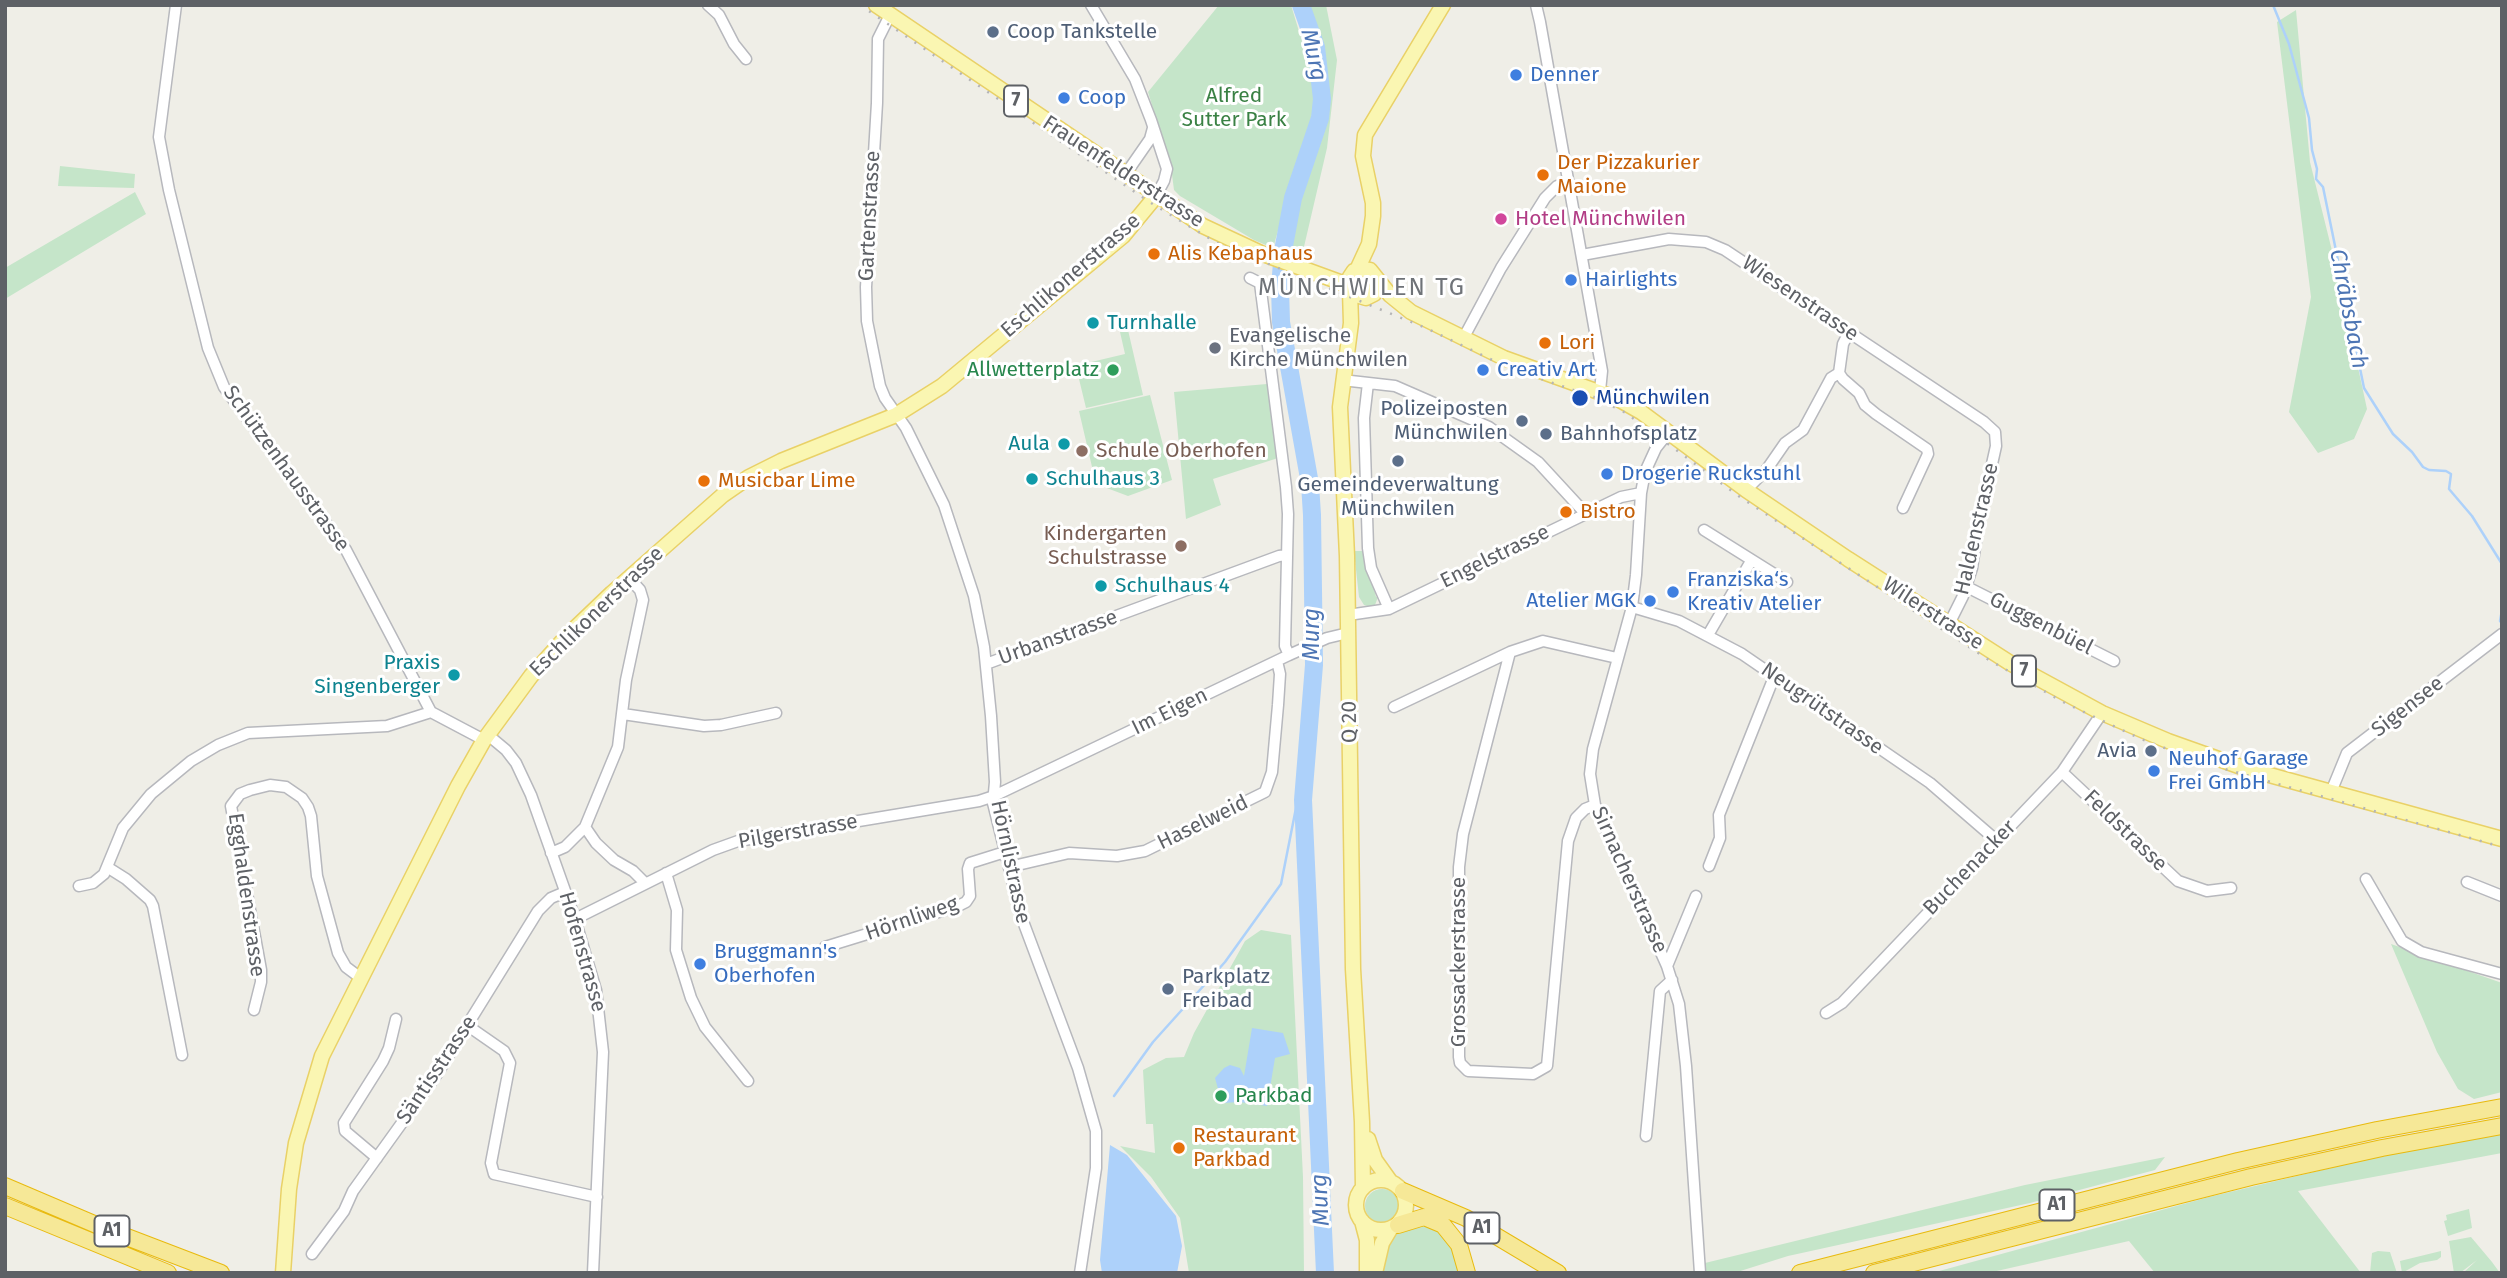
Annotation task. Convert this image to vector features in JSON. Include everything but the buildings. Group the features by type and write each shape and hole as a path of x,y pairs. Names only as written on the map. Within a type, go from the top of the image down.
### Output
{"highway":[{"name":"A1","path":"1800,1273 2238,1161 2353,1135 2502,1107"},
{"name":"A1","path":"1874,1273 2251,1177 2382,1148 2502,1126"},
{"name":"A1","path":"5,1186 221,1273"},
{"name":"A1","path":"1396,1186 1466,1218 1558,1273"},
{"name":"A1","path":"5,1206 168,1273"},
{"name":"A1","path":"1394,1226 1424,1217 1443,1225 1459,1245 1467,1273"}],"main road":[{"path":"1369,244 1352,280 1357,297 1372,287 1369,244 1373,203 1364,163 1364,135 1443,7"},
{"name":"Frauenfelderstrasse","path":"884,9 1203,226 1263,254 1312,272 1352,280 1366,269 1372,287"},
{"name":"Eschlikonerstrasse","path":"283,1267 289,1188 303,1116 322,1056 458,786 486,737 531,676 568,635 696,517 749,477 780,461 896,415 942,386 1122,236 1156,196"},
{"name":"Q 20","path":"1352,280 1351,323 1342,380 1341,460 1348,615 1353,969 1362,1122 1363,1188 1356,1203 1367,1240 1367,1273"},
{"name":"Wilerstrasse","path":"1372,287 1404,307 1514,361 1600,391 1641,412 1746,490 1949,624 2010,663 2102,713 2168,741 2244,768 2502,839"},
{"name":"Q 20","path":"1351,323 1372,287"},
{"name":"Q 20","path":"1362,1122 1374,1160 1396,1186"},
{"path":"1363,1188 1374,1180 1396,1186 1406,1209 1382,1242 1375,1273"},
{"path":"1362,1221 1375,1229 1394,1226"}],"street":[{"name":"Schützenhausstrasse","path":"176,5 159,137 169,190 208,348 224,387 346,550 431,712"},
{"path":"708,5 719,15 734,44 746,59"},
{"path":"1091,5 1135,79 1167,169 1156,196"},
{"path":"1536,5 1602,371 1600,391"},
{"name":"Gartenstrasse","path":"884,9 878,39 866,299 867,321 880,386 896,415"},
{"path":"1125,175 1150,139 1153,128"},
{"path":"1464,337 1501,268 1545,198 1557,186 1569,183"},
{"name":"Wiesenstrasse","path":"1582,255 1669,239 1706,242 1725,250 1984,422 1995,432"},
{"path":"1250,278 1260,283 1286,487 1285,646 1289,655"},
{"path":"1849,332 1843,344 1839,373 1859,393 1865,405 1927,449 1928,454 1903,508"},
{"path":"1746,490 1767,469 1785,443 1802,430 1831,378 1839,373"},
{"path":"1342,380 1395,386 1489,427 1538,462 1585,513"},
{"path":"1368,383 1364,418 1368,548 1371,568 1389,609"},
{"name":"Hörnlistrasse","path":"896,415 930,474 953,528 977,609 986,664 993,745 993,803 1026,933 1078,1068 1096,1131 1092,1202 1080,1273"},
{"name":"Haldenstrasse","path":"1949,624 1967,587 1996,446 1995,432"},
{"name":"Sirnacherstrasse","path":"1668,433 1647,466 1640,493 1632,607 1591,762 1590,782 1595,805 1672,980 1682,1027 1700,1273"},
{"name":"Engelstrasse","path":"1348,615 1389,609 1585,513 1627,494 1640,493"},
{"path":"1704,530 1787,582"},
{"name":"Urbanstrasse","path":"986,664 1287,555"},
{"path":"1707,635 1751,561"},
{"path":"551,853 565,847 585,827 618,747 626,681 643,600 640,590 629,578"},
{"name":"Guggenbüel","path":"1967,587 2114,661"},
{"name":"Neugrütstrasse","path":"1632,607 1679,621 1742,654 1930,783 1996,840"},
{"name":"Im Eigen","path":"994,796 1304,648 1348,633"},
{"name":"Sigensee","path":"2331,792 2347,753 2502,634"},
{"path":"1394,707 1510,652 1543,641 1617,658"},
{"name":"Grossackerstrasse","path":"1510,652 1464,834 1459,867 1459,1057 1468,1071 1533,1074 1546,1066 1568,841 1576,818 1595,805"},
{"name":"Haselweid","path":"1009,867 1069,853 1122,856 1145,851 1265,792 1272,772 1278,705 1277,661"},
{"path":"1709,866 1720,838 1719,815 1774,677"},
{"name":"Hofenstrasse","path":"431,712 486,737 506,750 516,763 531,795 575,919 596,990 601,1022 603,1080 593,1273"},
{"path":"79,886 93,883 104,874 123,828 142,804 173,775 218,745 248,733 387,726 431,712"},
{"path":"624,714 704,726 776,713"},
{"name":"Buchenacker","path":"1826,1013 1842,1003 2062,772 2102,713"},
{"name":"Feldstrasse","path":"2062,772 2178,881 2207,891 2231,888"},
{"name":"Egghaldenstrasse","path":"254,1010 261,970 231,806 240,794 263,786 286,787 302,798 308,807 317,876 338,953 346,967 362,979"},
{"name":"Pilgerstrasse","path":"575,919 713,850 738,841 979,801 994,796"},
{"path":"585,827 614,860 633,871 645,883"},
{"name":"Hörnliweg","path":"825,947 966,902 970,896 970,863 1005,852"},
{"path":"107,867 126,879 150,900 153,906 182,1055"},
{"path":"666,873 677,910 677,950 691,998 705,1027 748,1081"},
{"path":"2366,879 2402,941 2421,951 2502,974"},
{"path":"2467,882 2502,896"},
{"name":"Säntisstrasse","path":"312,1255 344,1211 353,1191 437,1074 538,911 551,898 565,892"},
{"path":"1667,966 1696,896"},
{"path":"1646,1136 1660,991 1672,980"},
{"path":"377,1158 345,1130 344,1123 383,1061 396,1019"},
{"path":"468,1026 504,1051 510,1063 491,1163 494,1174 597,1197"}],"green space":[{"name":"Alfred Sutter Park","path":"1219,5 1291,5 1318,94 1273,248 1254,240 1174,190 1171,167 1148,92"},
{"path":"1295,5 1326,5 1337,60 1327,148 1303,251 1278,243 1319,94"},
{"path":"2296,10 2310,162 2367,409 2354,439 2318,453 2289,412 2311,297 2277,22"},
{"path":"60,166 135,174 134,188 58,186"},
{"path":"135,192 146,214 5,299 5,268"},
{"name":"Allwetterplatz","path":"1128,330 1143,395 1086,408 1079,379 1090,376 1087,363 1125,354 1120,332"},
{"path":"1267,384 1278,458 1213,479 1221,505 1186,519 1174,392"},
{"path":"1150,395 1172,480 1128,496 1096,484 1079,411"},
{"path":"1354,551 1365,551 1378,597 1375,605 1370,607 1364,605 1359,597"},
{"name":"Parkbad","path":"1261,930 1291,935 1303,1177 1304,1273 1189,1273 1180,1218 1151,1177 1120,1146 1155,1153 1153,1124 1146,1124 1143,1070 1166,1058 1184,1057 1194,1033 1245,941"},
{"path":"2391,944 2502,983 2502,1092 2474,1099 2458,1089 2437,1052"},
{"path":"2502,1133 2502,1153 2298,1191 2361,1273 2155,1273 2129,1241 1988,1273 1932,1273 2209,1197 2393,1153"},
{"path":"2165,1157 2155,1170 2030,1203 1788,1256 1734,1273 1706,1272 1705,1263 2025,1185"},
{"path":"1382,1189 1394,1194 1399,1206 1394,1218 1382,1223 1370,1218 1365,1206 1370,1194"},
{"path":"2469,1209 2472,1228 2448,1236 2444,1221 2447,1220 2446,1215"},
{"path":"1425,1225 1438,1228 1450,1240 1461,1273 1379,1273 1392,1237 1400,1230"},
{"path":"2471,1237 2500,1273 2463,1273 2477,1260 2460,1273 2454,1273 2449,1241"},
{"path":"2441,1251 2441,1257 2437,1260 2420,1263 2402,1273 2400,1261"},
{"path":"2390,1252 2397,1273 2370,1273 2372,1253"}],"water":[{"path":"1252,1028 1283,1033 1290,1054 1275,1058 1267,1106 1240,1102 1222,1103 1215,1078 1230,1065 1240,1068 1244,1076"},
{"path":"1110,1145 1127,1155 1176,1216 1182,1246 1177,1273 1102,1273 1100,1260"}],"waterway":[{"name":"Murg","path":"1301,5 1316,47 1322,99 1320,118 1293,198 1283,251 1280,287 1281,322 1310,484 1312,515 1314,665 1303,800 1325,1273"},
{"name":"Chräbsbach","path":"2273,5 2289,44 2309,118 2317,169 2316,179 2323,187 2364,388 2393,434 2423,467 2451,474 2449,489 2472,516 2502,564"},
{"name":"Chräbsbach","path":"2502,610 2502,623"},
{"path":"1114,1096 1153,1042 1225,962 1281,884 1296,808 1304,804"}],"railway":[{"path":"860,5 1151,203 1217,243 1426,328 1509,368 1594,397 1626,413 1740,497 1989,660 2065,703 2141,739 2207,764 2502,847"}],"place":[{"name":"Coop Tankstelle","path":"993,32"},
{"name":"Denner","path":"1516,75"},
{"name":"Coop","path":"1064,98"},
{"name":"Der Pizzakurier Maione","path":"1543,175"},
{"name":"Hotel Münchwilen","path":"1501,219"},
{"name":"Alis Kebaphaus","path":"1154,254"},
{"name":"Hairlights","path":"1571,280"},
{"name":"Turnhalle","path":"1093,323"},
{"name":"Lori","path":"1545,343"},
{"name":"Evangelische Kirche Münchwilen","path":"1215,348"},
{"name":"Allwetterplatz","path":"1113,370"},
{"name":"Creativ Art","path":"1483,370"},
{"name":"Münchwilen","path":"1580,398"},
{"name":"Polizeiposten Münchwilen","path":"1522,421"},
{"name":"Bahnhofsplatz","path":"1546,434"},
{"name":"Aula","path":"1064,444"},
{"name":"Schule Oberhofen","path":"1082,451"},
{"name":"Gemeindeverwaltung Münchwilen","path":"1398,461"},
{"name":"Drogerie Ruckstuhl","path":"1607,474"},
{"name":"Schulhaus 3","path":"1032,479"},
{"name":"Musicbar Lime","path":"704,481"},
{"name":"Bistro","path":"1566,512"},
{"name":"Kindergarten Schulstrasse","path":"1181,546"},
{"name":"Schulhaus 4","path":"1101,586"},
{"name":"Franziska‘s Kreativ Atelier","path":"1673,592"},
{"name":"Atelier MGK","path":"1650,601"},
{"name":"Praxis Singenberger","path":"454,675"},
{"name":"Avia","path":"2151,751"},
{"name":"Neuhof Garage Frei GmbH","path":"2154,771"},
{"name":"Bruggmann's Oberhofen","path":"700,964"},
{"name":"Parkplatz Freibad","path":"1168,989"},
{"name":"Parkbad","path":"1221,1096"},
{"name":"Restaurant Parkbad","path":"1179,1148"}],"district":[{"name":"MÜNCHWILEN TG","path":"1362,288"}]}
